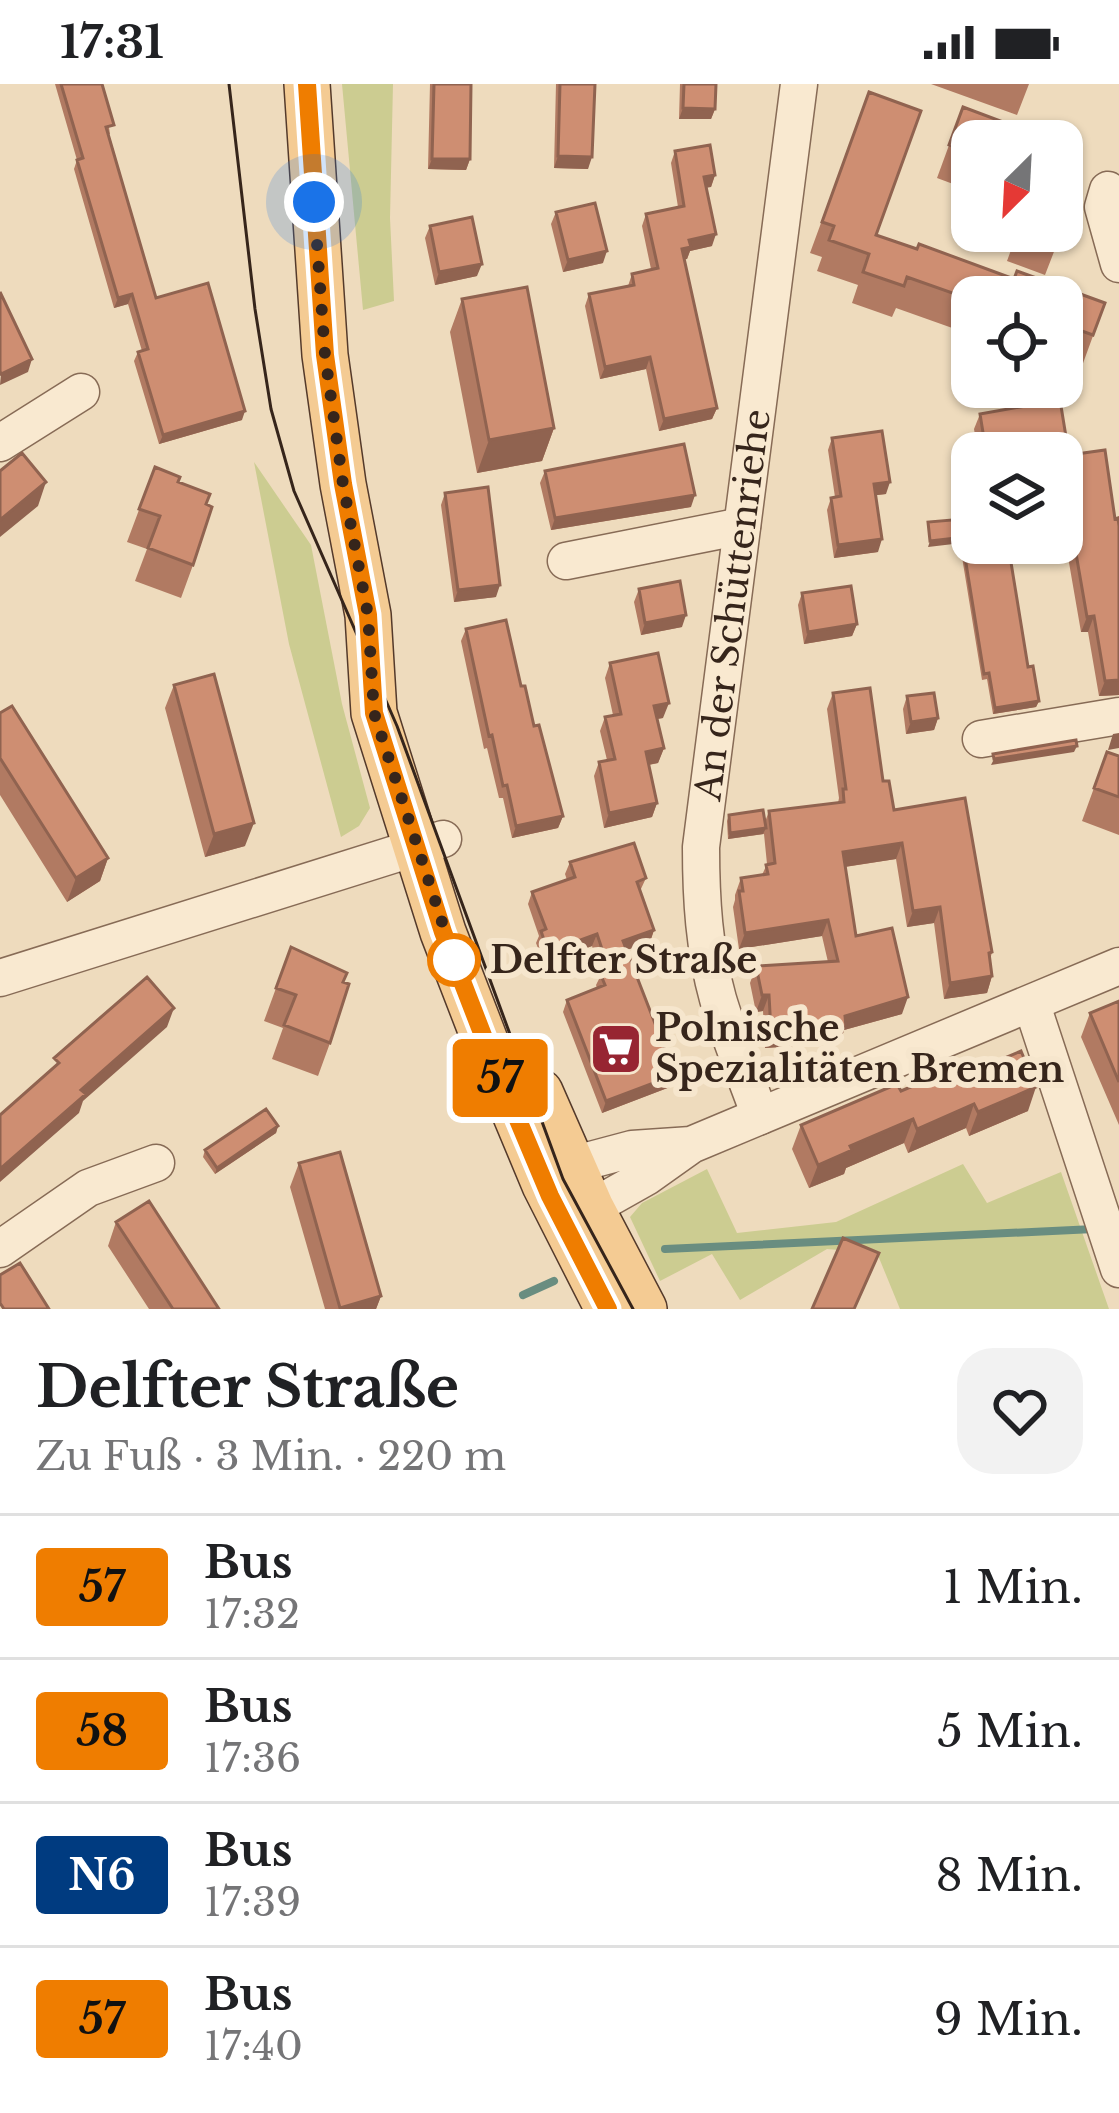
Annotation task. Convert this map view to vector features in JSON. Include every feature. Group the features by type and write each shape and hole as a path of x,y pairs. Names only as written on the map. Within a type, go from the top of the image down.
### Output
{"main road":[{"path":"307,84 325,355 368,615 374,713 429,843 481,1031 644,1309"},
{"path":"571,1190 608,1309"}],"street":[{"name":"An der Schüttenriehe","path":"760,1116 718,999 709,958 700,848 799,84"},
{"path":"1108,190 1103,207 1119,263"},
{"path":"0,443 81,392"},
{"path":"566,561 742,526"},
{"path":"981,739 1119,716"},
{"path":"0,978 429,843"},
{"path":"571,1190 646,1177 691,1145 1119,966"},
{"path":"1032,1004 1119,1269"},
{"path":"0,1249 88,1188 156,1163"}],"green space":[{"path":"342,84 393,84 390,218 394,301 363,310"},
{"path":"254,462 311,545 342,704 370,808 359,826 341,837 289,644"},
{"path":"963,1164 987,1203 1061,1172 1109,1309 900,1309 877,1253 827,1249 740,1300 712,1254 660,1281 630,1217 642,1203 707,1169 737,1233 836,1222"}],"building":[{"path":"61,84 102,84 114,125 106,127 156,298 208,283 245,411 163,435 138,352 148,349 132,294 118,298 77,160 83,158"},
{"path":"434,84 471,84 470,159 432,159"},
{"path":"560,84 595,84 592,157 558,156"},
{"path":"684,84 716,84 715,109 683,108"},
{"path":"869,92 921,111 876,235 917,249 919,244 1006,276 951,276 951,293 907,277 904,286 863,272 869,254 829,240 834,226 822,222"},
{"path":"963,107 998,120 958,120"},
{"path":"710,145 715,175 704,177 716,234 689,240 691,247 682,249 717,408 664,419 650,357 605,367 589,294 634,285 632,274 658,268 646,214 684,206 675,151"},
{"path":"595,203 607,251 568,260 556,212"},
{"path":"472,217 482,264 439,272 430,226"},
{"path":"527,287 554,428 489,440 462,299"},
{"path":"0,292 32,359 1,374 0,371"},
{"path":"1083,295 1105,303 1093,335 1083,331"},
{"path":"1061,408 1065,432 983,432 980,414"},
{"path":"882,431 890,482 874,484 882,539 838,545 831,498 841,496 832,438"},
{"path":"684,444 695,495 555,518 545,471"},
{"path":"1105,450 1119,526 1119,680 1105,681 1094,616 1087,617 1078,564 1083,564 1083,453"},
{"path":"22,453 46,482 0,520 0,471"},
{"path":"155,467 210,494 206,504 212,507 193,565 148,548 160,516 139,509"},
{"path":"488,487 500,585 458,590 445,493"},
{"path":"951,520 951,539 930,541 928,522"},
{"path":"966,564 1011,564 1028,667 1033,666 1039,701 995,708 989,673 984,674"},
{"path":"680,581 686,615 645,623 639,589"},
{"path":"851,586 857,624 808,632 802,593"},
{"path":"506,620 521,686 525,686 534,726 539,725 563,816 516,826 489,736 466,629"},
{"path":"658,653 669,703 654,706 664,748 646,752 657,803 609,813 599,762 615,759 605,717 621,714 610,663"},
{"path":"214,674 254,823 214,834 174,685"},
{"path":"870,688 883,781 889,781 894,810 965,798 992,976 950,983 940,907 913,911 902,843 843,852 856,936 892,928 908,997 845,1016 846,1027 771,1031 769,995 762,995 756,966 838,961 828,920 745,933 741,878 768,874 766,865 775,863 769,811 844,802 833,693"},
{"path":"934,693 938,718 911,722 907,696"},
{"path":"12,706 108,858 76,878 0,758 0,713"},
{"path":"1076,740 1077,746 994,759 993,754"},
{"path":"1107,752 1119,756 1119,797 1094,788"},
{"path":"763,810 766,828 730,833 729,815"},
{"path":"634,843 646,878 637,882 654,930 623,941 675,1075 606,1101 567,1000 605,985 600,973 609,970 597,934 548,952 541,931 546,929 532,892 575,877 570,862"},
{"path":"291,947 347,973 343,982 349,984 330,1043 284,1025 296,995 276,988"},
{"path":"147,977 174,1008 0,1169 0,1115 59,1063 54,1058"},
{"path":"1119,1001 1119,1082 1090,1013"},
{"path":"1021,1051 1036,1087 978,1112 974,1104 917,1129 913,1119 818,1165 801,1125 897,1084 901,1091 958,1067 962,1076"},
{"path":"266,1109 278,1126 217,1168 205,1150"},
{"path":"340,1152 381,1296 340,1308 299,1163"},
{"path":"149,1201 219,1309 173,1309 116,1222"},
{"path":"843,1238 879,1253 854,1309 812,1309"},
{"path":"20,1263 49,1309 4,1309 0,1303 0,1275"}],"waterway":[{"path":"665,1249 1094,1229"},
{"path":"523,1295 554,1281"}],"tram line":[{"path":"229,84 255,309 271,409 294,491 397,726 563,1179 633,1309"}],"bus line":[{"name":"57","path":"307,84 325,355 368,615 374,713 443,932 489,1051 550,1196 608,1309"}],"place":[{"name":"Delfter Straße","path":"454,960"},
{"name":"Polnische Spezialitäten Bremen","path":"616,1049"}],"route":[{"path":"314,202 325,355 368,615 374,713 458,971 454,960"}]}
